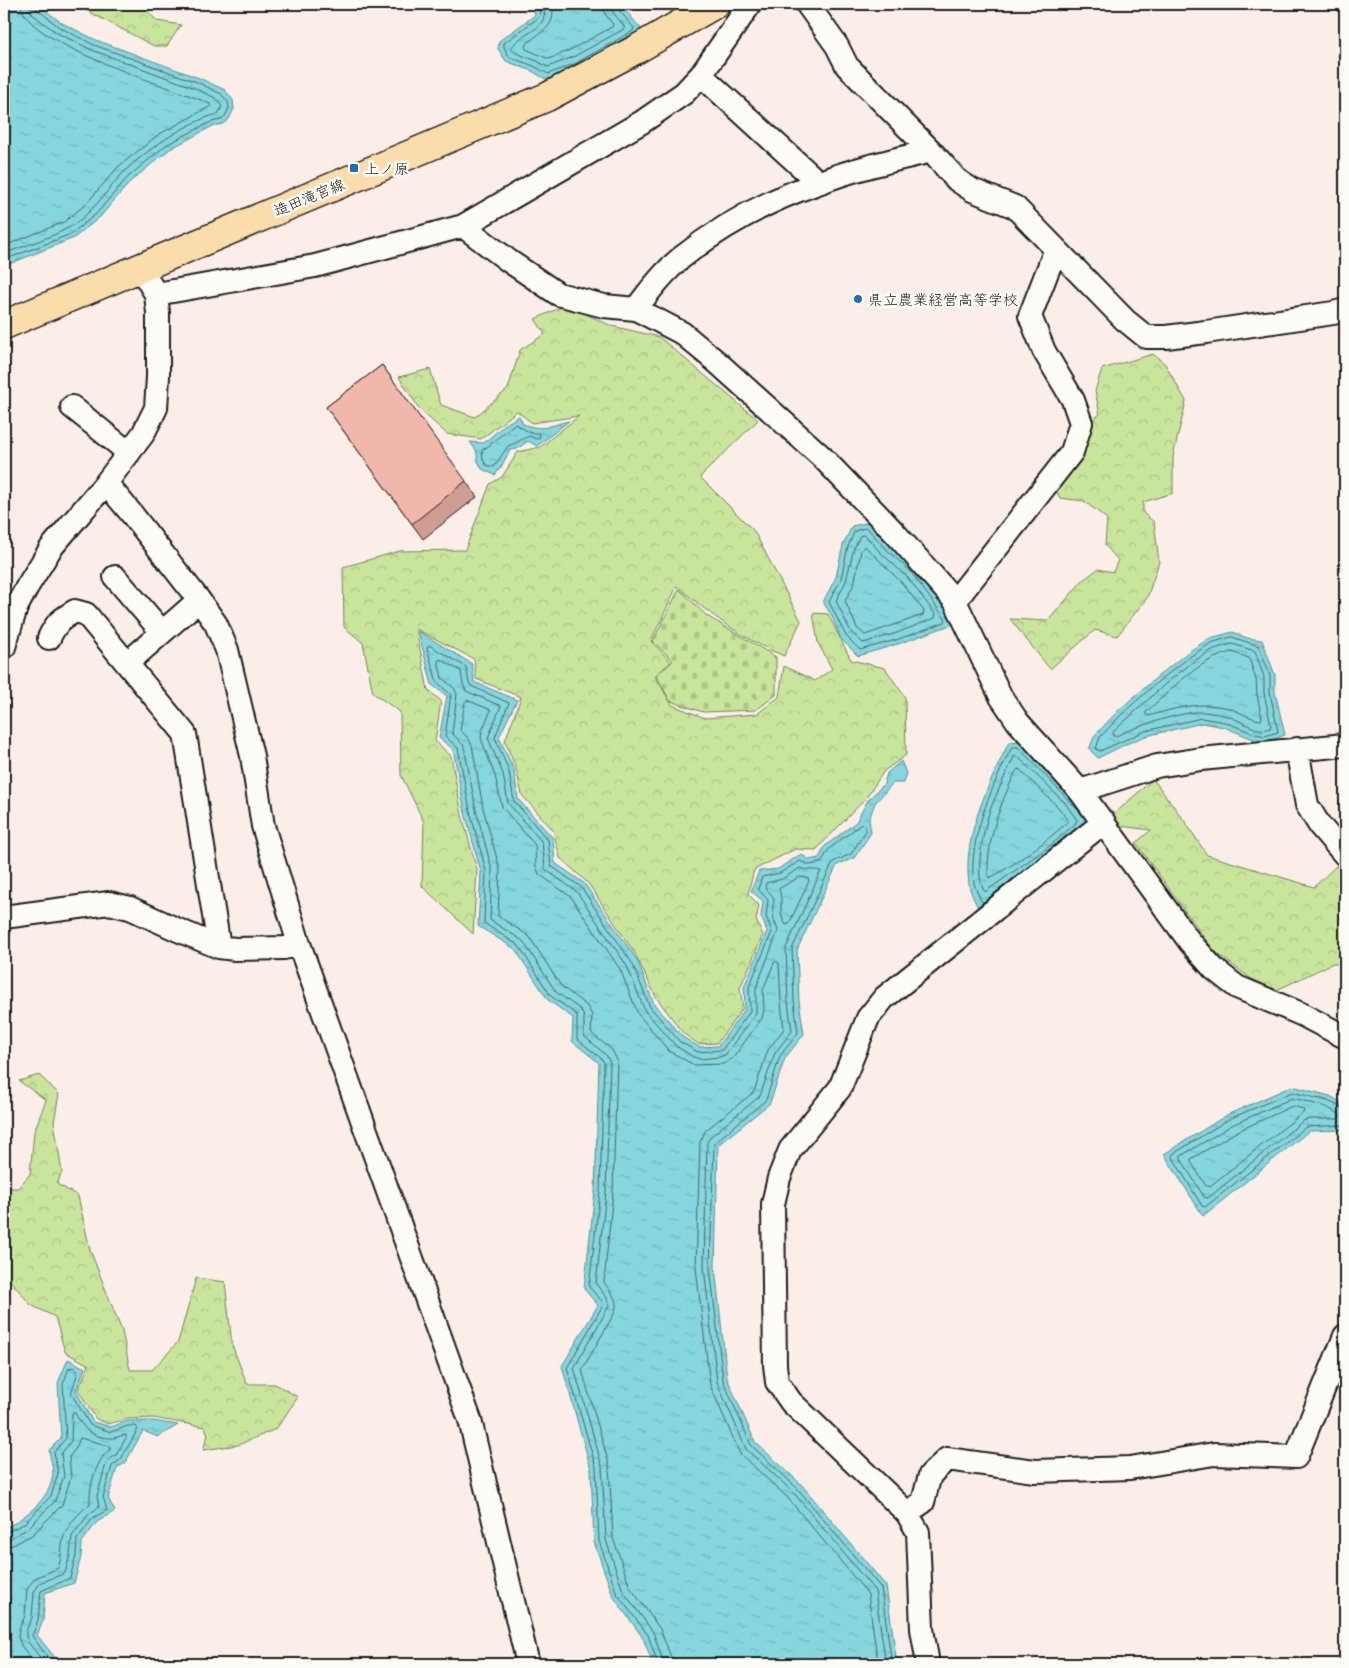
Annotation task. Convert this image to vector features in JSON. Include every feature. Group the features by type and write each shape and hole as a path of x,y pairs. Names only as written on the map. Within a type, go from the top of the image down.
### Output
{"main road":[{"name":"造田滝宮線","path":"4,325 547,97 638,50 715,4"}],"street":[{"path":"156,294 315,266 463,226 642,122 684,93 701,75 750,4"},
{"path":"807,4 837,46 847,66 957,180 972,190 1015,207 1125,320 1146,337 1166,337 1206,332 1345,310"},
{"path":"701,75 818,182"},
{"path":"636,309 680,259 718,231 767,205 818,182 931,151"},
{"path":"463,226 509,261 558,294 604,306 636,309 682,333 822,457 894,532 955,601 1001,697 1018,722 1080,791 1190,942 1214,969 1237,987 1301,1014 1345,1037"},
{"path":"955,601 1072,452 1081,423 1073,400 1044,351 1030,316 1056,249"},
{"path":"4,647 16,608 51,548 106,484 143,434 156,408 158,313 156,294 140,268"},
{"path":"72,407 129,453"},
{"path":"106,484 132,513 199,600 216,624 227,650 252,756 263,826 299,944 470,1420 528,1664"},
{"path":"115,577 162,632"},
{"path":"133,658 199,600"},
{"path":"49,638 55,624 67,616 75,611 86,614 186,734 219,947"},
{"path":"1080,791 1157,766 1201,759 1345,745"},
{"path":"1297,749 1307,805 1320,826 1345,855"},
{"path":"928,1664 922,1629 918,1532 907,1513 791,1402 777,1382 775,1365 774,1204 779,1178 790,1150 840,1088 868,1018 884,998 1104,822"},
{"path":"4,917 109,903 130,908 219,947 235,949 284,948 299,944"},
{"path":"907,1513 924,1502 930,1475 947,1459 1035,1472 1130,1468 1214,1454 1296,1457 1345,1336"}],"green space":[{"path":"74,4 141,4 157,21 181,25 167,46 154,46"},
{"path":"566,305 612,326 659,337 758,420 700,477 754,531 801,621 784,656 769,650 728,626 677,586 651,641 671,662 655,676 672,705 705,718 757,714 779,697 784,666 815,681 832,669 818,643 813,613 828,614 851,660 885,668 905,697 906,755 884,771 866,798 816,850 795,849 754,870 748,894 759,905 756,920 763,935 740,988 743,1008 717,1043 698,1044 683,1033 656,997 635,954 588,883 560,858 553,830 522,795 516,769 505,741 521,697 476,679 474,659 416,629 428,690 441,701 435,741 451,756 462,815 477,870 473,934 422,886 424,822 401,775 400,712 373,693 363,643 344,627 343,567 400,551 465,550 490,484 502,477 518,452 540,447 579,416 532,423 517,411 481,439 447,434 420,410 399,377 430,369 441,405 475,417 508,389 520,350 545,334 535,319"},
{"path":"1153,354 1165,364 1186,401 1173,457 1173,493 1143,502 1143,513 1154,522 1159,562 1147,598 1117,636 1095,630 1050,669 1010,619 1048,621 1083,580 1098,569 1113,572 1118,560 1105,545 1107,519 1084,501 1060,498 1053,485 1088,423 1100,414 1095,391 1102,369"},
{"path":"679,589 707,616 776,657 776,695 756,710 703,712 670,701 656,675 673,661 653,641"},
{"path":"1153,779 1207,855 1314,887 1336,866 1345,876 1345,966 1333,963 1277,990 1250,978 1214,951 1136,843 1151,830 1120,826 1111,817"},
{"path":"39,1075 59,1094 54,1122 62,1172 57,1184 78,1196 90,1250 122,1331 130,1370 152,1370 178,1342 196,1278 225,1282 232,1345 247,1384 275,1384 298,1397 276,1429 238,1445 203,1450 208,1435 205,1427 153,1418 127,1419 108,1424 96,1419 78,1390 89,1365 65,1352 55,1317 31,1305 9,1279 4,1276 4,1188 18,1188 30,1174 34,1132 46,1100 19,1081"}],"water":[{"path":"4,4 37,4 62,23 96,40 199,78 225,90 233,100 234,109 229,119 223,124 213,126 170,149 131,181 100,217 74,238 4,266"},
{"path":"533,4 620,4 643,31 578,67 547,80 532,71 506,61 498,49 499,41 535,15"},
{"path":"519,416 523,424 542,428 569,421 537,446 528,441 517,449 510,450 495,475 482,469 476,450 470,442 484,443 504,425"},
{"path":"870,522 888,543 915,569 956,623 858,656 841,639 832,616 823,602 836,577 843,545 852,526"},
{"path":"418,631 472,664 474,682 517,700 499,737 514,770 518,799 553,838 555,863 584,883 637,960 654,1004 684,1038 699,1047 718,1046 745,1009 744,987 767,931 761,917 763,901 751,891 759,871 778,869 801,854 809,860 819,858 825,846 856,822 868,800 884,784 887,773 901,761 906,773 903,783 893,783 875,803 869,819 871,833 854,858 837,865 797,950 799,1001 804,1034 785,1058 770,1103 718,1145 715,1267 727,1378 755,1442 801,1484 886,1586 897,1664 653,1664 643,1638 613,1596 594,1542 591,1469 562,1366 598,1305 584,1289 595,1191 599,1063 572,1041 573,1018 548,1000 515,949 478,926 481,872 465,813 453,749 439,738 447,696 432,685"},
{"path":"1233,632 1247,638 1262,640 1275,675 1275,692 1285,735 1266,742 1253,739 1224,727 1202,723 1146,736 1098,758 1089,749 1095,735 1119,710 1157,677 1188,652 1210,638"},
{"path":"1020,741 1090,816 1086,829 980,912 969,884 969,847 973,829 993,775 1009,742"},
{"path":"1292,1086 1330,1096 1345,1105 1345,1130 1309,1131 1203,1216 1164,1154 1227,1115"},
{"path":"68,1359 85,1368 76,1391 93,1422 111,1427 127,1421 153,1421 178,1425 158,1437 143,1431 125,1463 117,1468 108,1498 115,1511 97,1522 82,1542 81,1557 74,1583 45,1593 43,1621 37,1635 60,1664 4,1664 4,1529 35,1507 47,1492 51,1483 53,1471 49,1450 61,1438 58,1383"}],"building":[{"path":"382,365 466,481 412,524 326,407"}],"place":[{"name":"上ノ原","path":"354,168"},
{"name":"県立農業経営高等学校","path":"858,299"}]}
